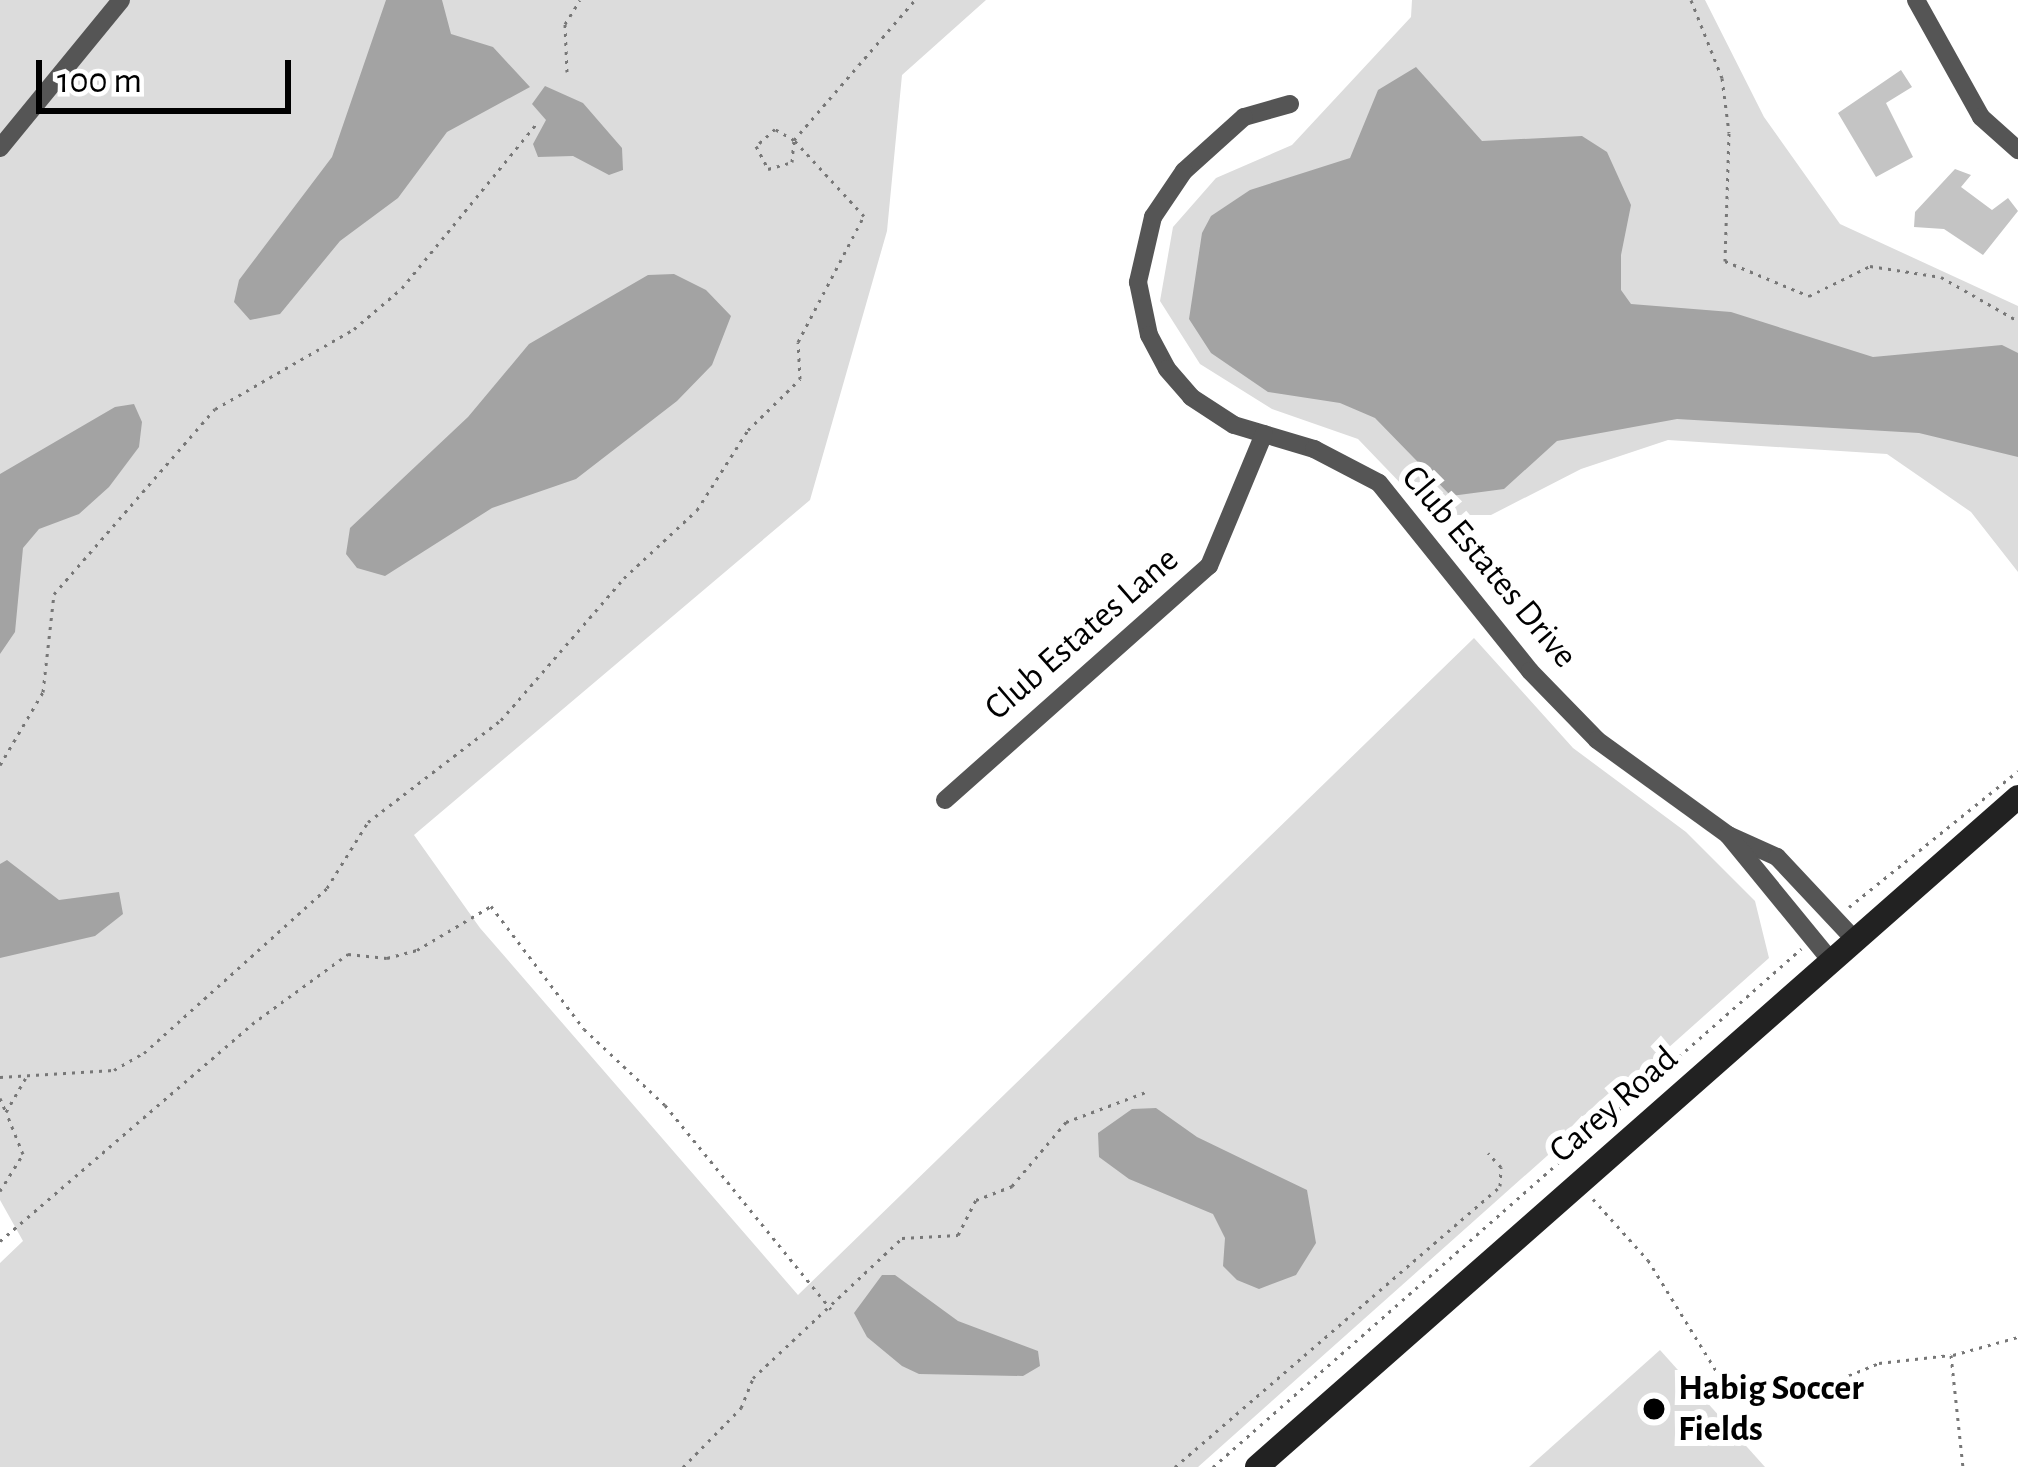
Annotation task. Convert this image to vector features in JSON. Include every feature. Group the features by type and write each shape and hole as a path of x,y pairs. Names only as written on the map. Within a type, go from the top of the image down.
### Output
{"street":[{"path":"0,148 121,0"},
{"path":"1916,0 1982,116 2018,150"},
{"name":"Club Estates Drive","path":"1290,104 1244,117 1184,171 1153,217 1138,267 1143,316 1167,369 1211,411 1379,483 1569,712 1646,780 1729,836 1777,857 1855,940"},
{"name":"Club Estates Lane","path":"945,800 1209,566 1264,434"},
{"name":"Carey Road","path":"1257,1467 2018,797"},
{"name":"Club Estates Drive","path":"1729,836 1831,962"},
{"path":"1795,919 1817,897"}],"path":[{"path":"567,72 566,24 580,0"},
{"path":"0,1077 114,1070 144,1053 327,888 368,822 501,720 624,578 697,510 748,430 800,379 799,342 864,216 794,140 775,129 766,134 758,159 782,170 792,162 794,140 915,0"},
{"path":"1691,0 1723,78 1730,133 1725,261 1809,296 1870,266 1941,277 2018,321"},
{"path":"0,765 43,692 55,594 214,409 354,329 402,288 538,122"},
{"path":"1836,919 2018,771"},
{"path":"0,1241 252,1024 348,954 387,958 417,950 491,907 584,1029 665,1105 831,1309"},
{"path":"1214,1467 1811,938"},
{"path":"5,1112 28,1077"},
{"path":"683,1467 746,1403 753,1378 902,1238 964,1231 976,1201 1012,1186 1066,1122 1146,1092"},
{"path":"0,1098 23,1154 0,1191"},
{"path":"1174,1467 1500,1186 1501,1167 1488,1154"},
{"path":"1589,1196 1648,1260 1720,1377 1744,1396 1766,1403 1799,1396 1879,1363 1951,1355 2018,1337"},
{"path":"1951,1355 1964,1467"}],"shaded area":[{"path":"0,0 986,0 902,75 887,231 810,500 414,835 480,928 798,1295 1474,638 1573,748 1686,832 1755,901 1769,958 1198,1467 0,1467 0,1263 23,1241 0,1200"},
{"path":"386,0 442,0 451,34 493,47 530,87 447,132 398,198 340,241 280,314 250,320 234,302 239,280 332,157"},
{"path":"1412,0 1705,0 1764,117 1840,224 2018,306 2018,572 1971,512 1887,454 1668,440 1581,469 1491,515 1431,515 1358,439 1272,409 1200,364 1160,301 1173,227 1216,178 1292,145 1411,17"},
{"path":"1416,67 1482,141 1582,136 1607,152 1631,205 1621,255 1621,290 1631,304 1731,312 1873,357 2002,345 2018,353 2018,457 1919,433 1677,419 1557,441 1504,489 1451,496 1375,418 1340,403 1268,392 1211,353 1189,319 1202,233 1211,216 1250,190 1350,158 1378,90"},
{"path":"545,86 583,103 622,148 623,170 609,175 573,156 538,157 533,144 546,120 532,104"},
{"path":"674,274 706,290 731,316 712,365 677,401 576,479 492,508 385,576 357,568 346,554 350,528 468,417 529,344 648,275"},
{"path":"134,404 142,422 139,447 109,487 79,514 39,529 23,548 15,632 0,654 0,474 115,407"},
{"path":"7,860 59,900 119,892 123,914 95,936 0,958 0,864"},
{"path":"1156,1108 1197,1137 1307,1190 1316,1243 1296,1275 1259,1289 1237,1280 1223,1266 1225,1238 1213,1214 1129,1179 1099,1157 1098,1133 1132,1109"},
{"path":"882,1275 895,1275 958,1321 1038,1351 1040,1366 1023,1376 919,1374 902,1366 867,1337 854,1313"},
{"name":"Habig Soccer Fields","path":"1660,1350 1765,1467 1529,1467"}],"building":[{"path":"1901,70 1912,87 1886,103 1913,157 1876,177 1838,113"},
{"path":"1955,169 1971,175 1961,187 1992,210 2008,198 2018,211 1983,255 1944,229 1914,227 1915,212"}],"place":[{"name":"Habig Soccer Fields","path":"1654,1409"}]}
